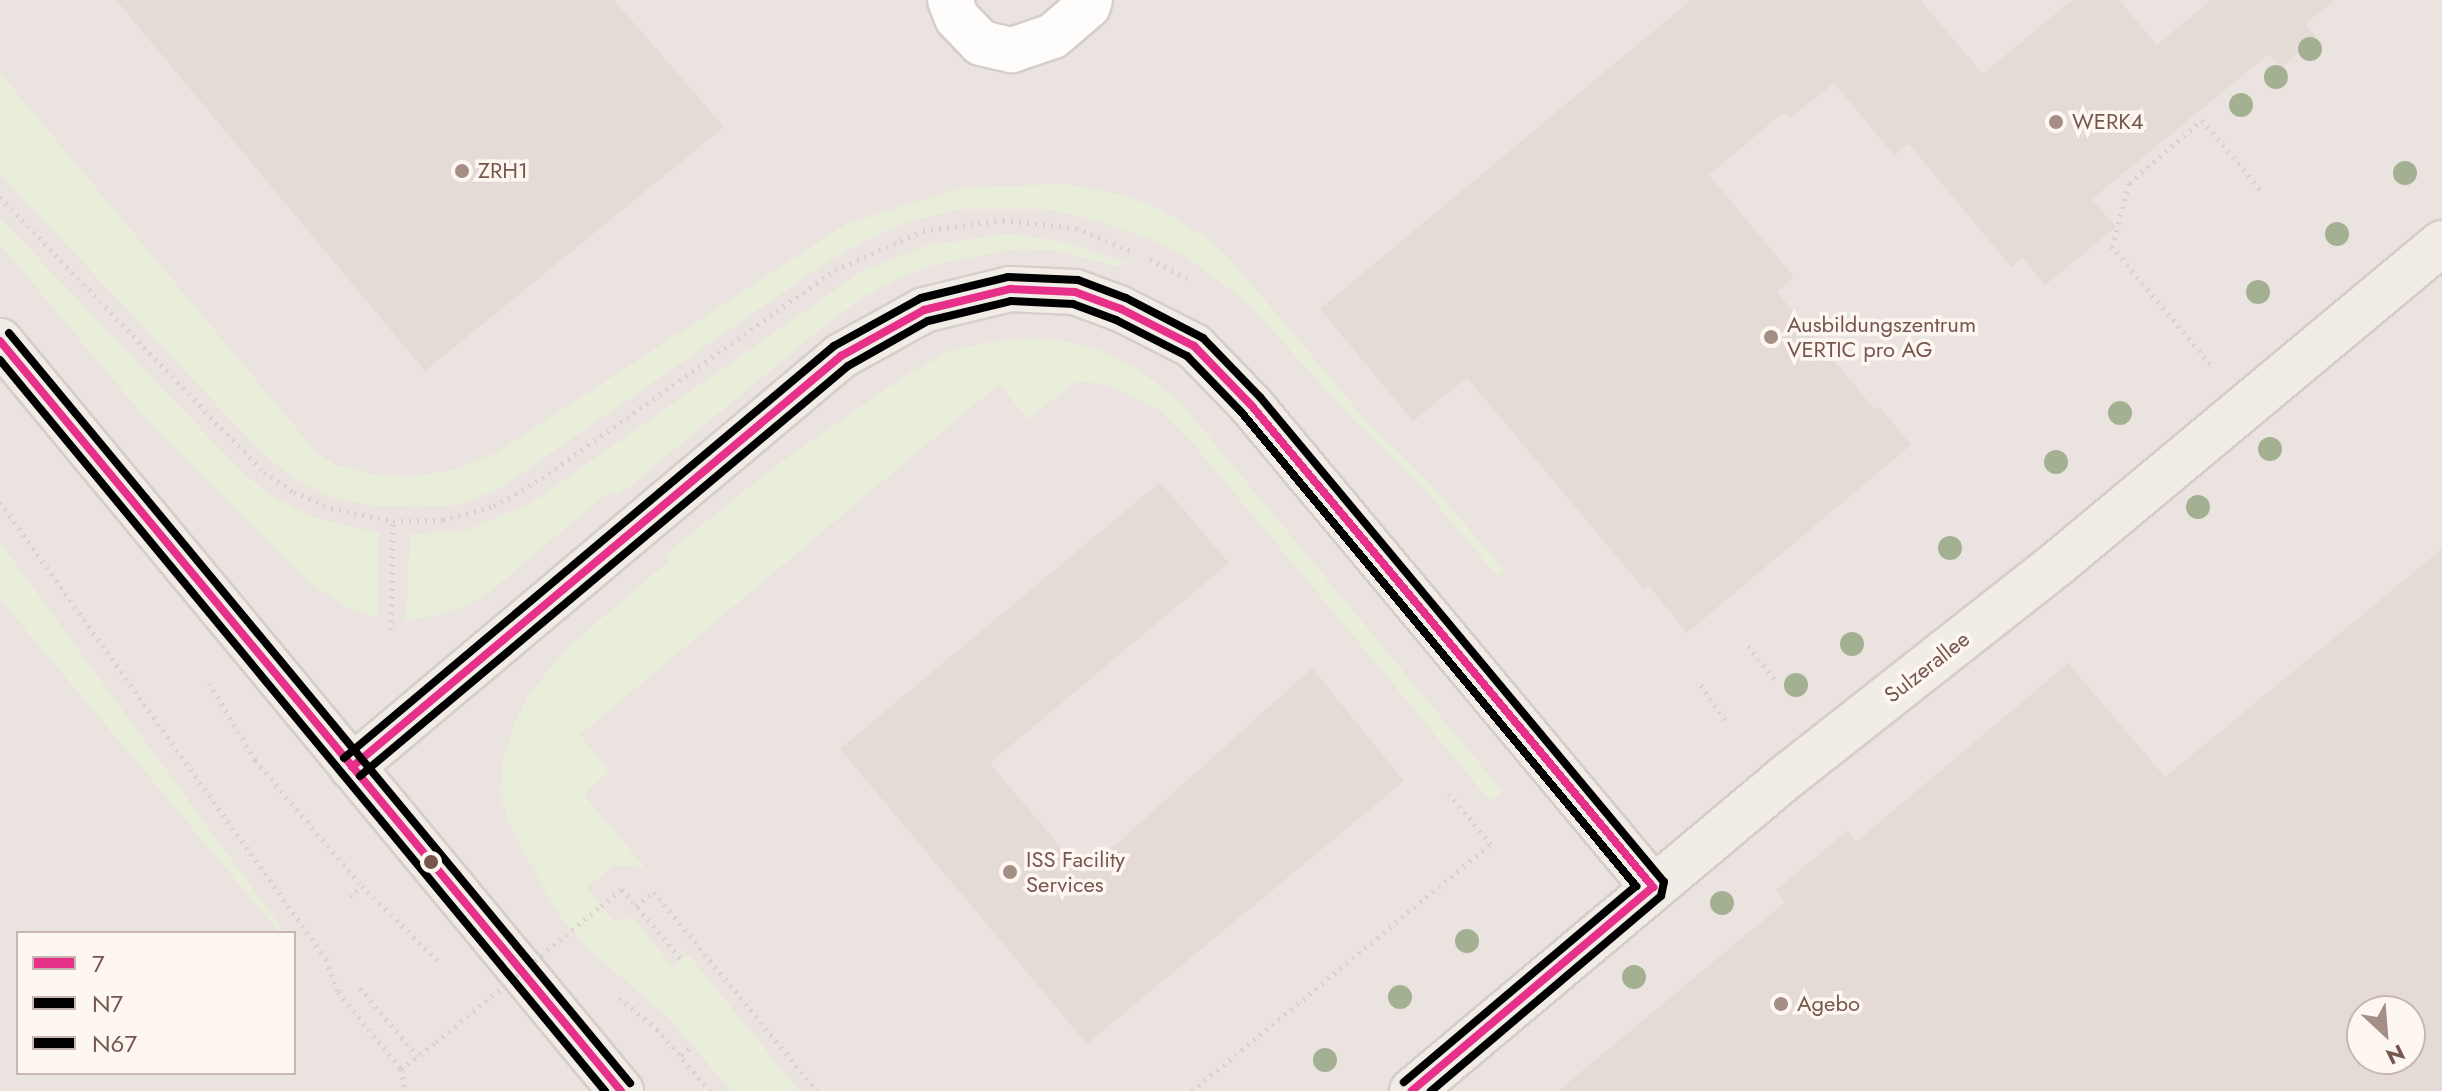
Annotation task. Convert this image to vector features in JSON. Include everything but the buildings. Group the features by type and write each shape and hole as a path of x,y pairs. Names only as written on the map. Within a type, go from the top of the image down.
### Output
{"main road":[{"name":"Sulzerallee","path":"1412,1091 1653,887 2079,547 2442,243"},
{"path":"352,767 841,356 924,310 1010,289 1075,292 1121,309 1194,346 1251,405 1653,887"},
{"path":"0,341 621,1091"}],"street":[{"path":"950,0 957,18 981,43 1012,50 1053,36 1088,6 1090,0"}],"path":[{"path":"2211,365 2112,247 2129,183 2202,120 2262,192"},
{"path":"0,197 264,472 294,492 331,508 393,521 443,520 494,506 542,478 835,270 923,231 1003,220 1076,228 1134,252"},
{"path":"1149,258 1178,270 1201,288"},
{"path":"0,502 326,959 338,992 401,1069 405,1091"},
{"path":"391,630 393,521"},
{"path":"1748,646 1776,681"},
{"path":"1701,685 1726,722"},
{"path":"256,737 241,736 255,760 396,923 398,910"},
{"path":"1192,1091 1491,844 1449,794"},
{"path":"350,897 362,886"},
{"path":"401,1069 622,889 683,962"},
{"path":"636,906 654,892 817,1091"},
{"path":"557,924 567,936"},
{"path":"360,988 417,1056"},
{"path":"616,996 681,1055 710,1091"},
{"path":"681,1055 693,1045"}],"shaded area":[{"path":"0,0 2442,0 2442,1091 0,1091"}],"green space":[{"path":"0,73 315,451 334,464 377,475 409,477 455,470 499,451 846,224 960,188 1064,184 1124,195 1158,208 1208,239 1231,260 1369,424 1427,480 1505,571 1498,577 1423,488 1349,415 1244,299 1186,257 1152,240 1098,221 1049,209 960,209 908,222 865,241 824,264 499,489 458,505 420,507 375,506 331,497 296,480 262,453 0,174"},
{"path":"0,218 242,472 267,493 312,517 379,533 379,617 349,609 311,584 147,420 0,244"},
{"path":"1008,234 1061,241 1130,264 1114,266 1055,250 1014,249 929,266 896,280 859,300 817,332 618,496 611,490 491,591 468,605 443,614 406,621 410,534 464,531 531,503 862,271 928,245"},
{"path":"1062,340 1107,353 1137,368 1182,404 1503,792 1490,801 1191,441 1160,410 1106,384 1076,382 1028,419 999,384 580,735 609,771 584,795 645,868 614,865 587,888 613,921 634,918 672,967 688,954 799,1091 731,1091 670,1019 586,947 554,909 507,818 500,793 503,762 514,724 529,694 567,648 670,560 666,554 777,465 906,375 952,350 997,341"},
{"path":"0,542 284,931 278,931 0,599"}],"transit line":[{"name":"N67","path":"344,758 834,346 921,298 1008,277 1078,280 1126,298 1203,338 1260,397 1664,882 1661,896 1431,1091"},
{"name":"7","path":"352,767 841,356 924,310 1010,289 1075,292 1121,309 1194,346 1251,405 1653,887 1412,1091"},
{"name":"N7","path":"360,776 848,366 928,321 1011,301 1073,304 1116,320 1187,356 1242,413 1636,886 1404,1082"},
{"name":"N67","path":"9,333 630,1083"},
{"name":"7","path":"0,341 621,1091"},
{"name":"N7","path":"0,360 605,1091"}],"place":[{"name":"WERK4","path":"2056,122"},
{"name":"ZRH1","path":"462,171"},
{"name":"Ausbildungszentrum VERTIC pro AG","path":"1771,337"},
{"name":"ISS Facility Services","path":"1010,872"},
{"name":"Agebo","path":"1781,1004"}]}
